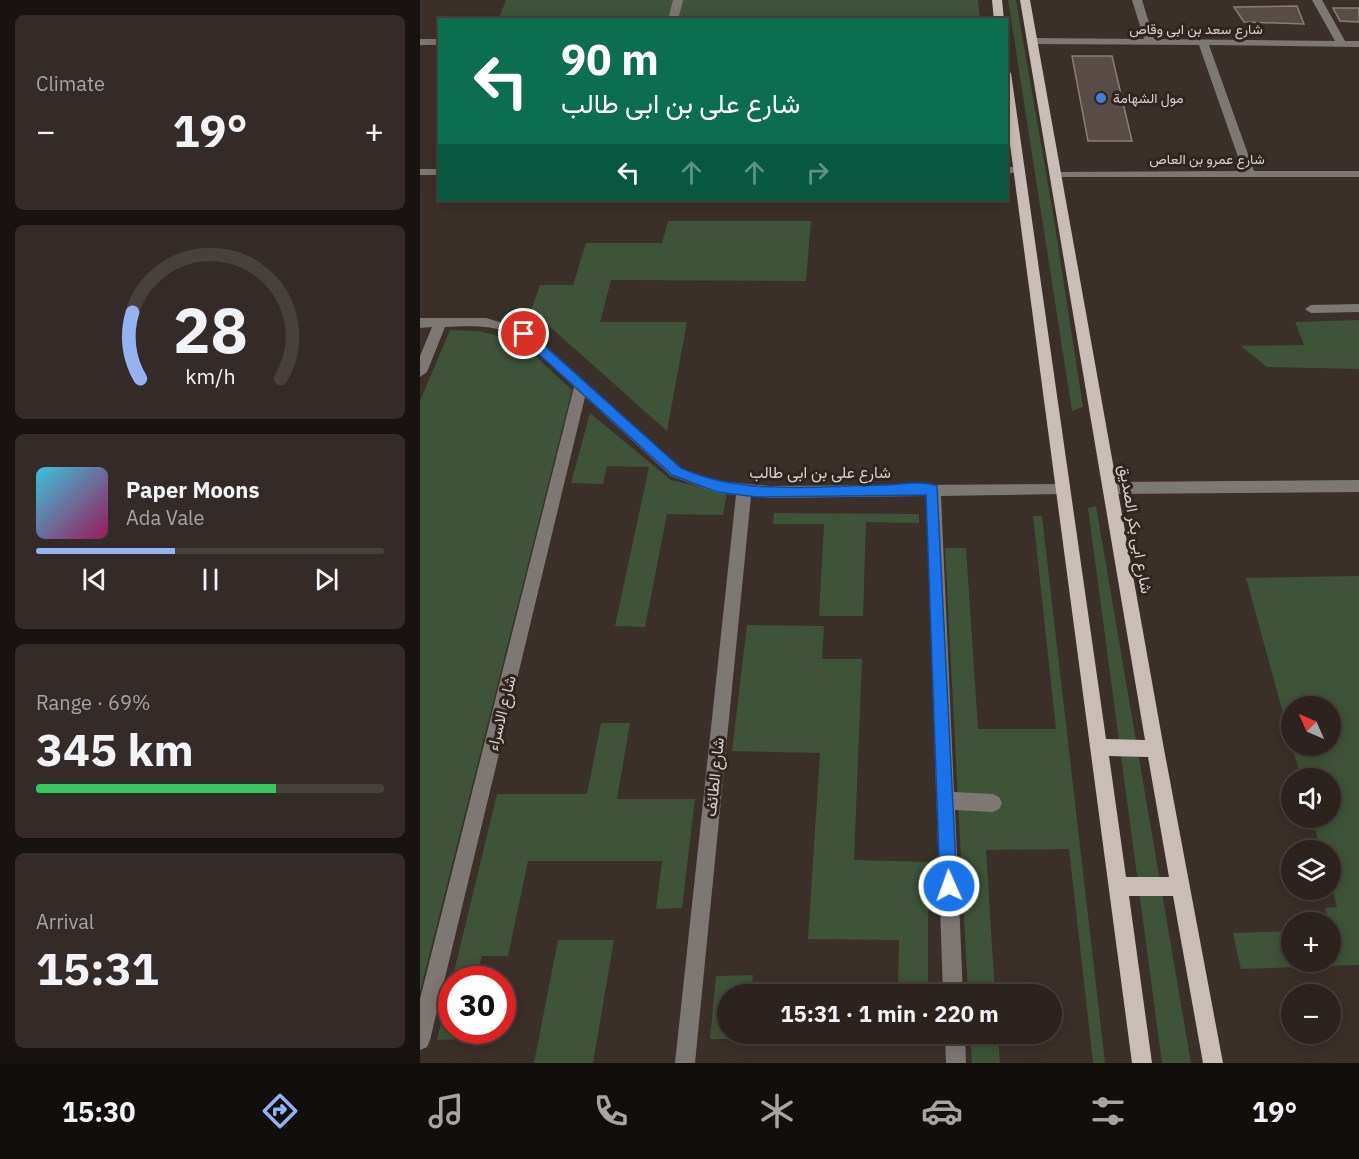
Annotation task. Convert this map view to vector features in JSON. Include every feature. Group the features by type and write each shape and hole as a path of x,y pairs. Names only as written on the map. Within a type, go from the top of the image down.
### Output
{"main road":[{"path":"997,0 999,18"},
{"name":"شارع ابى بكر الصديق","path":"1025,0 1155,749 1213,1063"},
{"path":"1008,100 1013,170 1063,488 1142,1063"},
{"path":"1098,747 1155,749"},
{"path":"1118,887 1182,886"}],"street":[{"path":"674,18 678,0"},
{"path":"1137,0 1149,42"},
{"path":"1317,0 1341,44"},
{"name":"شارع سعد بن ابى وقاص","path":"1033,41 1359,44"},
{"path":"420,42 438,42"},
{"path":"1203,42 1250,174"},
{"path":"420,172 438,172"},
{"name":"شارع عمرو بن العاص","path":"1056,175 1359,174"},
{"path":"1311,309 1359,308"},
{"name":"شارع على بن ابى طالب","path":"420,323 483,322 514,328 533,340 676,472 717,487 744,491 1063,488"},
{"path":"420,372 440,323"},
{"name":"شارع الاسراء","path":"420,1040 581,386"},
{"path":"1111,488 1359,486"},
{"path":"933,490 953,984"},
{"name":"شارع الطائف","path":"685,1063 744,491"},
{"path":"945,800 993,803"},
{"path":"955,1044 956,1063"}],"green space":[{"path":"506,0 978,0 980,18 499,18"},
{"path":"1008,0 1016,0 1053,213 1083,407 1072,411"},
{"path":"668,221 811,221 806,281 611,280 600,322 687,322 667,431 531,310 540,285 573,285 586,243 662,243"},
{"path":"1359,320 1359,369 1267,367 1241,346 1304,345 1295,322"},
{"path":"450,330 479,331 520,342 572,390 420,992 420,401"},
{"path":"590,413 671,480 727,493 723,515 667,514 645,627 615,626 649,467 607,466 603,484 571,483"},
{"path":"1096,506 1191,1063 1162,1063 1088,508"},
{"path":"774,513 919,514 919,523 866,522 863,616 819,616 824,524 773,524"},
{"path":"1033,516 1042,516 1105,1063 1093,1063 1069,849 986,850 994,984 967,984 945,548 966,548 978,729 1056,729"},
{"path":"1359,576 1359,965 1341,966 1341,912 1326,912 1325,908 1337,907 1335,900 1341,900 1341,840 1318,840 1315,828 1341,828 1341,768 1298,768 1295,756 1341,756 1341,696 1281,696 1281,706 1246,578"},
{"path":"747,625 824,626 822,659 862,659 854,860 928,862 928,984 898,984 899,940 808,939 820,753 732,751"},
{"path":"601,723 630,723 617,799 695,799 682,908 656,909 662,861 528,861 508,956 482,956 479,966 455,966 497,794 587,794"},
{"path":"1281,931 1281,968 1241,969 1233,933"},
{"path":"558,940 614,940 593,1063 534,1063"},
{"path":"753,975 752,984 717,984 717,1039 710,1039 716,976"},
{"path":"971,1044 999,1044 1000,1063 972,1063"}],"building":[{"path":"1297,6 1304,24 1244,22 1234,7"},
{"path":"1333,8 1359,8 1359,22 1340,21"},
{"name":"مول الشهامة","path":"1072,56 1112,56 1132,141 1088,141"}],"place":[{"name":"مول الشهامة","path":"1101,98"}],"route":[{"path":"524,334 676,472 696,480 717,487 757,492 933,490 949,886"}]}
